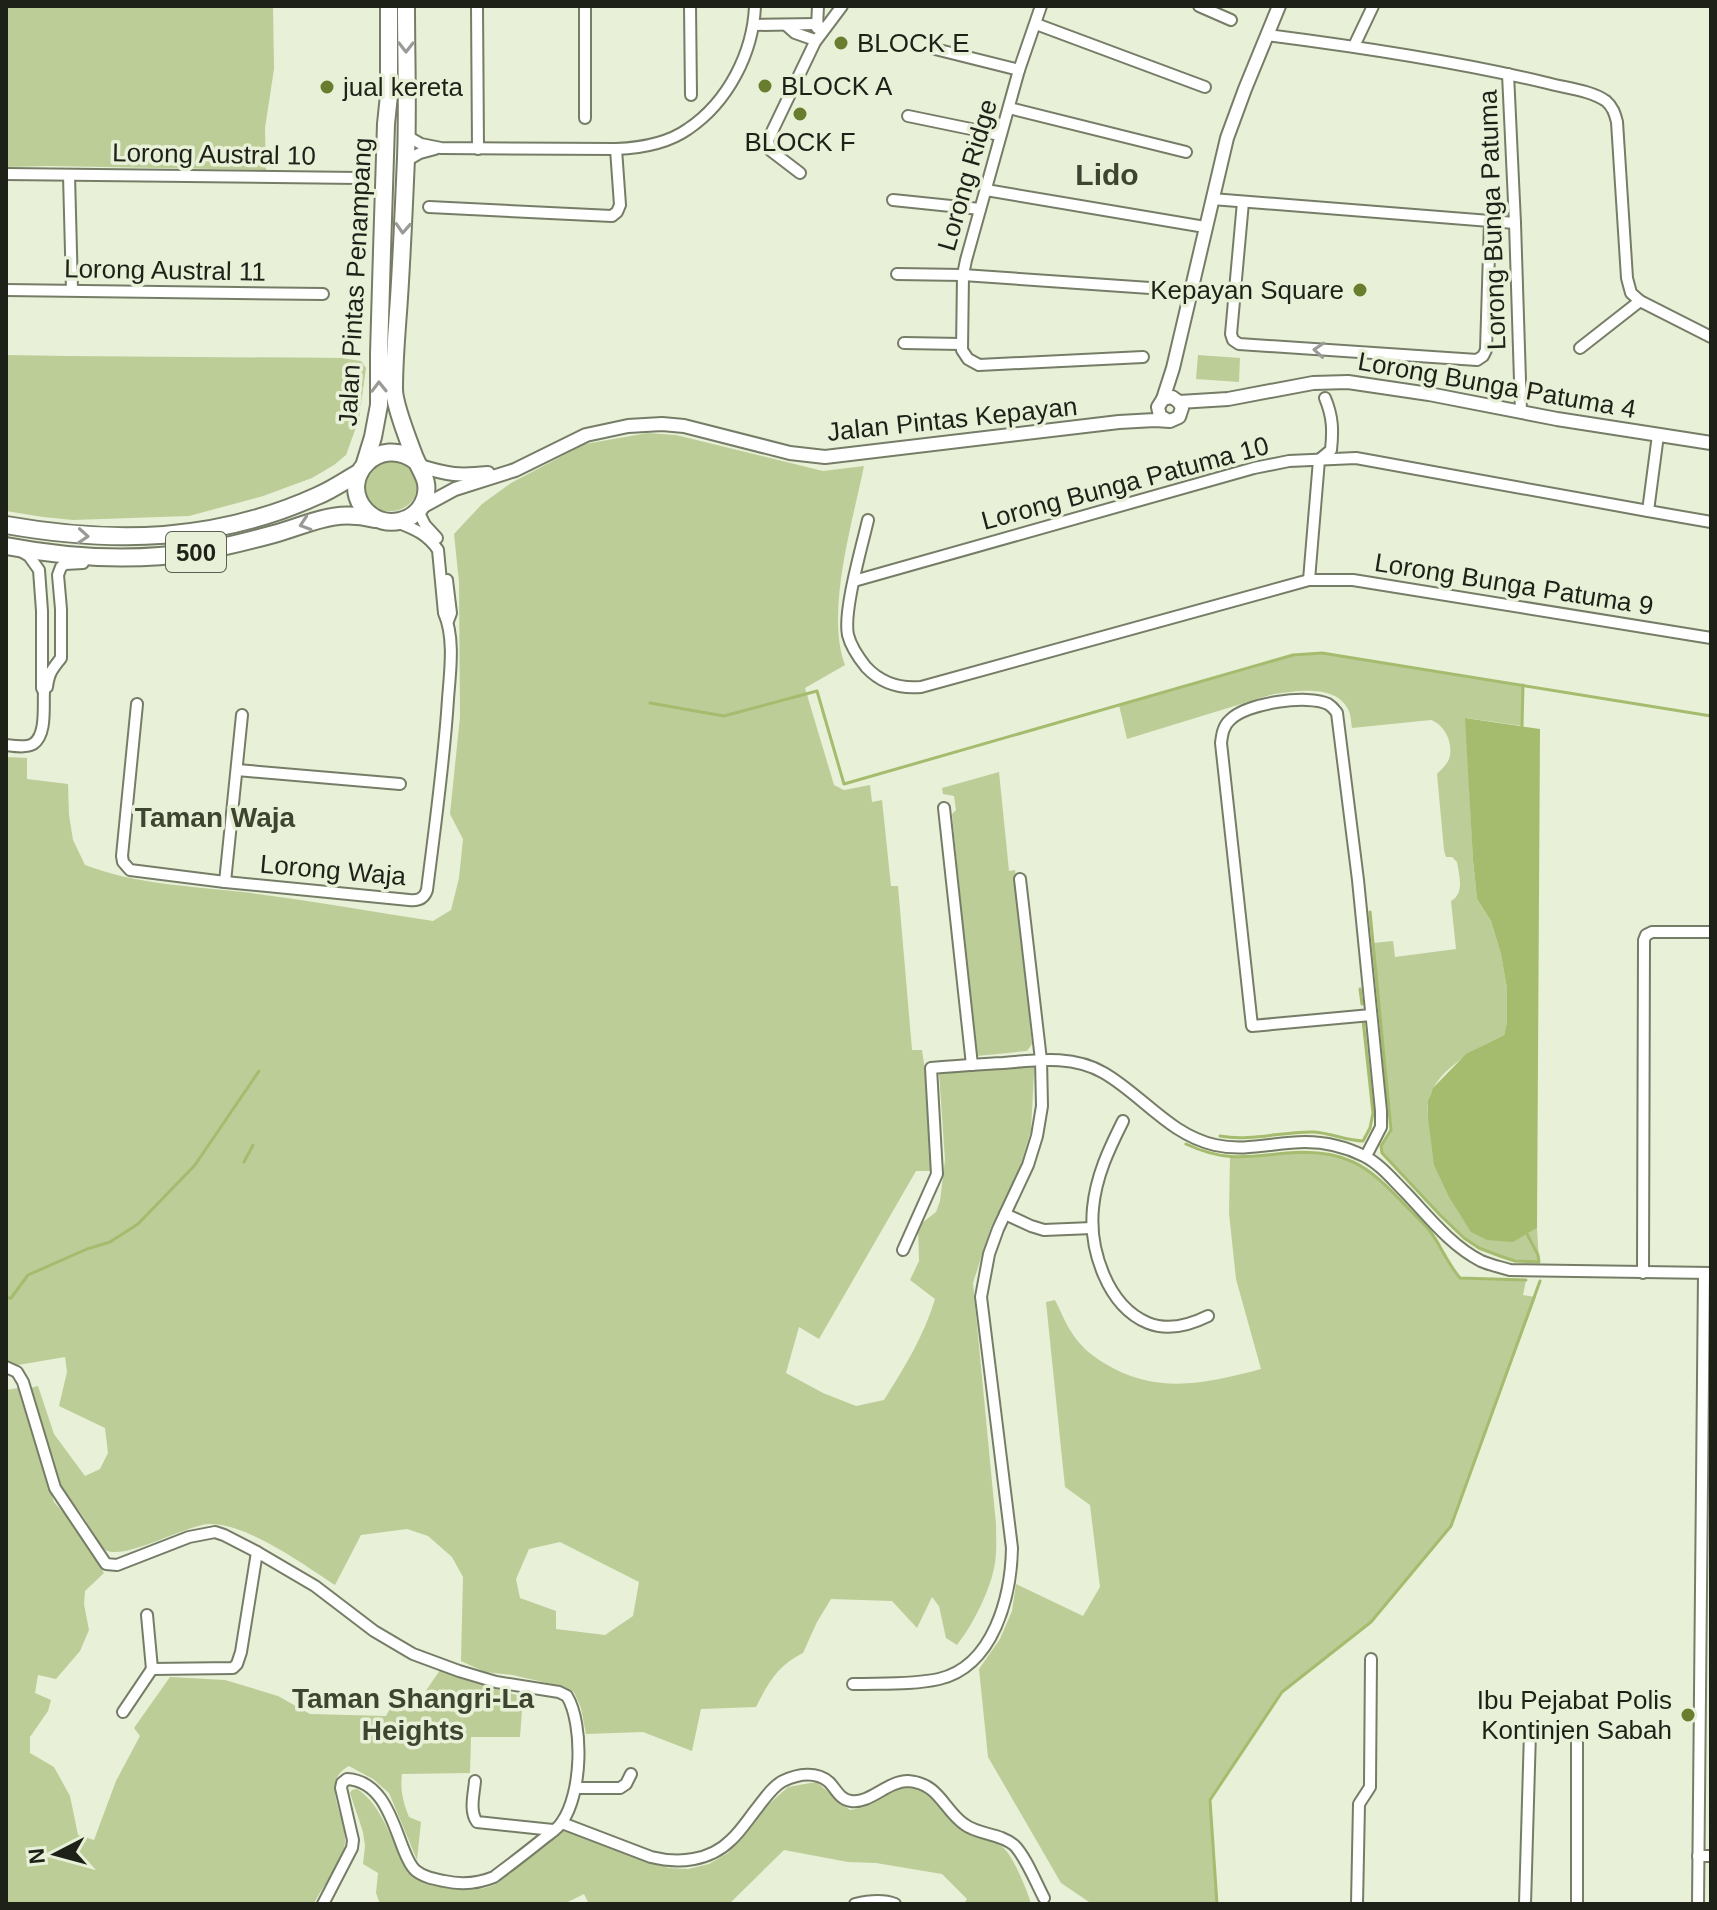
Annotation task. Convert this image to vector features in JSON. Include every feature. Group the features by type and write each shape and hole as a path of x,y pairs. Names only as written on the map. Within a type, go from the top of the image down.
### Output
{"main road":[{"name":"Jalan Pintas Penampang","path":"389,6 397,92 407,136 394,394 419,464"},
{"name":"Jalan Pintas Penampang","path":"362,468 373,437 379,405 386,124 397,92 406,6"},
{"name":"500","path":"6,525 119,538 213,529 255,519 320,496 375,456 389,452 403,453 419,464"},
{"path":"362,468 357,486 360,501 368,513 388,521 409,517 424,502 427,487 419,464"},
{"name":"500","path":"10,547 90,558 153,557 243,543 339,515 355,514 388,521"}],"street":[{"path":"477,6 478,149"},
{"path":"585,6 585,118"},
{"path":"690,6 691,95"},
{"path":"407,136 421,144 441,148 478,149 616,149 638,148 660,142 686,131 708,114 726,92 742,61 754,25 755,6"},
{"path":"815,41 818,6"},
{"path":"800,173 770,150 768,143 815,41 842,6"},
{"path":"1199,6 1231,20"},
{"path":"1169,401 1181,411 1172,420 1162,418 1159,413 1169,401 1173,368 1212,199 1231,127 1279,6"},
{"path":"1354,46 1373,6"},
{"name":"Lorong Ridge","path":"1038,7 1036,24 1000,135 963,275 962,350 968,359 979,365 1143,357"},
{"path":"754,25 818,24"},
{"path":"1036,24 1205,87"},
{"path":"786,25 795,33 815,41"},
{"path":"1267,35 1354,46 1508,74 1606,101 1614,111 1619,140 1628,286 1631,293 1640,301 1711,337"},
{"path":"935,49 1019,70"},
{"name":"Lorong Bunga Patuma","path":"1508,74 1521,412"},
{"path":"1009,108 1186,152"},
{"path":"908,116 1000,135"},
{"path":"406,161 420,153 441,148"},
{"path":"429,207 612,216 620,205 616,149"},
{"name":"Lorong Austral 10","path":"6,174 359,178"},
{"path":"69,175 72,290"},
{"path":"986,190 1205,227"},
{"path":"1212,199 1515,223"},
{"path":"893,200 980,209"},
{"path":"1243,202 1231,334 1239,344 1477,360 1486,350 1490,221"},
{"path":"897,274 963,275 1150,288"},
{"name":"Lorong Austral 11","path":"6,290 323,294"},
{"path":"1580,348 1640,301"},
{"path":"904,343 961,344"},
{"name":"Lorong Bunga Patuma 4","path":"1228,399 1313,383 1348,382 1711,443"},
{"path":"1309,580 1319,460 1331,450 1333,431 1332,416 1325,398"},
{"path":"1169,401 1228,399"},
{"name":"Jalan Pintas Kepayan","path":"419,509 455,489 515,470 586,435 628,426 684,426 790,453 825,457 1119,422 1172,420 1228,399"},
{"name":"Jalan Pintas Kepayan","path":"1119,422 1144,415 1169,401"},
{"path":"1648,511 1658,435"},
{"name":"Lorong Bunga Patuma 10","path":"854,581 1281,462 1356,458 1711,522"},
{"name":"Jalan Pintas Kepayan","path":"419,464 460,476 515,470"},
{"name":"Lorong Waja","path":"137,704 122,856 123,862 133,871 421,899 425,896 446,731 450,679 448,621 451,613 443,546 425,525 419,509"},
{"name":"Lorong Bunga Patuma 9","path":"868,520 846,625 848,638 869,670 880,679 905,688 921,687 1309,580 1353,580 1711,638"},
{"name":"Lorong Waja","path":"388,521 422,532 438,550 444,613 448,621"},
{"path":"10,547 29,556 39,570 44,692"},
{"path":"6,745 25,746 36,742 42,729 44,692 51,670 61,658 58,575 65,564 85,563 90,558"},
{"path":"40,582 58,579"},
{"path":"42,642 62,642"},
{"path":"1366,1156 1381,1127 1381,1111 1358,880 1337,713 1332,706 1307,700 1278,702 1250,709 1230,719 1225,725 1221,743 1252,1026 1371,1015"},
{"path":"225,882 242,715"},
{"path":"237,770 400,784"},
{"path":"944,808 972,1065"},
{"path":"853,1684 926,1681 948,1676 966,1666 981,1651 994,1628 1011,1575 1012,1548 981,1297 989,1254 1028,1165 1042,1106 1041,1060 1020,879"},
{"path":"1643,1273 1644,940 1652,932 1711,932"},
{"path":"903,1250 937,1174 931,1068 1041,1060 1079,1062 1104,1073 1172,1125 1203,1142 1229,1148 1306,1142 1347,1148 1366,1156 1393,1179 1451,1240 1484,1262 1510,1270 1707,1273 1706,1527 1698,1904"},
{"path":"1123,1121 1096,1185 1093,1206 1092,1228 1104,1273 1120,1301 1148,1323 1166,1327 1187,1325 1208,1316"},
{"path":"1005,1214 1044,1230 1092,1228"},
{"path":"6,1367 17,1372 23,1382 55,1488 106,1564 117,1565 189,1537 215,1532 257,1552 323,1591 374,1631 413,1654 496,1682 567,1696 576,1716 578,1734 576,1788 558,1826 494,1877 467,1884 427,1877 417,1872 411,1864 379,1795 367,1785 347,1779 341,1788 353,1840 352,1848 323,1904"},
{"path":"152,1669 227,1669 237,1664 257,1552"},
{"path":"123,1712 152,1669 147,1615"},
{"path":"1357,1904 1359,1804 1370,1787 1371,1659"},
{"path":"1525,1904 1530,1732"},
{"path":"1577,1738 1577,1904"},
{"path":"576,1788 620,1788 631,1774"},
{"path":"475,1781 472,1812 477,1822 558,1826 666,1861 679,1861 718,1851 782,1781 816,1774 829,1782 842,1798 850,1801 862,1800 892,1784 904,1781 917,1783 930,1788 942,1798 961,1822 972,1830 1000,1837 1014,1846 1044,1898"},
{"path":"1698,1856 1711,1856"},
{"path":"855,1904 871,1900 895,1904"}],"shaded area":[{"path":"6,6 273,6 274,69 265,128 266,170 6,167"},
{"path":"6,355 342,358 361,361 366,368 359,419 346,455 312,478 263,496 189,516 73,520 6,511"},
{"path":"1198,355 1240,358 1239,382 1196,379"},
{"path":"648,433 676,435 823,471 864,466 839,593 840,643 845,665 805,688 834,785 844,790 870,785 872,802 882,800 891,886 898,886 912,1050 922,1050 926,1080 931,1126 931,1171 916,1171 819,1339 799,1327 786,1373 856,1406 884,1400 919,1339 935,1299 910,1280 919,1261 918,1226 936,1212 940,1201 945,1160 939,1073 1031,1063 1034,1066 1031,1130 1014,1181 991,1227 973,1283 996,1524 995,1563 980,1606 957,1645 946,1638 939,1606 932,1597 917,1628 892,1601 831,1599 803,1653 787,1663 775,1676 756,1707 701,1709 692,1751 643,1732 586,1734 574,1692 512,1675 485,1672 461,1661 463,1577 452,1557 428,1536 407,1529 361,1535 335,1585 275,1547 224,1526 198,1526 124,1551 104,1549 59,1483 30,1388 38,1386 54,1434 85,1476 100,1469 108,1453 105,1428 59,1406 67,1372 65,1357 18,1365 6,1362 6,757 27,758 27,779 68,784 73,840 85,865 143,880 267,895 433,921 451,910 459,878 463,839 450,814 460,717 459,582 454,534 482,504 511,483 585,444","holes":["560,1542 639,1582 633,1616 605,1635 556,1629 556,1611 520,1598 516,1579 529,1549"]},
{"path":"392,458 410,466 415,474 415,496 400,509 380,510 365,497 364,479 369,467"},
{"path":"1322,653 1523,685 1522,726 1466,718 1477,899 1491,921 1501,954 1507,989 1507,1022 1504,1035 1460,1060 1440,1078 1429,1099 1428,1118 1512,1242 1537,1228 1539,1262 1501,1257 1469,1242 1441,1217 1382,1153 1381,1146 1391,1130 1373,943 1393,941 1395,957 1456,949 1451,901 1460,889 1460,878 1457,862 1452,857 1446,857 1444,850 1437,774 1447,763 1450,753 1444,731 1431,720 1352,728 1349,711 1342,701 1325,692 1304,691 1274,694 1127,739 1119,705 1293,655"},
{"path":"1465,718 1540,729 1537,1228 1513,1242 1487,1240 1471,1232 1434,1165 1428,1118 1428,1101 1433,1088 1466,1054 1504,1035 1507,1022 1507,989 1501,954 1491,921 1477,899"},
{"path":"999,772 1009,871 1015,870 1032,1044 1027,1051 977,1056 952,814 956,810 954,796 943,794 942,788"},
{"path":"1311,1152 1356,1162 1386,1185 1430,1232 1460,1278 1526,1280 1523,1295 1536,1297 1451,1526 1371,1622 1282,1692 1210,1800 1217,1904 1092,1904 1061,1883 988,1757 979,1669 1000,1639 1012,1611 1016,1584 1083,1616 1100,1587 1090,1505 1065,1487 1046,1302 1055,1300 1072,1333 1090,1353 1123,1373 1143,1380 1181,1384 1261,1369 1236,1279 1229,1213 1230,1157"},
{"path":"18,1388 54,1502 72,1522 104,1573 85,1591 89,1630 80,1651 56,1679 38,1675 35,1693 51,1700 48,1711 30,1737 30,1753 54,1767 70,1796 78,1835 94,1840 116,1781 140,1736 134,1728 170,1677 225,1680 278,1696 310,1714 386,1716 397,1696 423,1695 440,1670 523,1697 520,1737 471,1737 470,1773 402,1774 402,1796 409,1817 421,1822 417,1860 389,1793 373,1779 349,1766 340,1773 335,1790 344,1831 344,1850 314,1904 6,1904 6,1390"},
{"path":"816,1782 850,1810 866,1806 896,1790 907,1788 925,1792 959,1828 1003,1848 1018,1871 1031,1904 964,1904 967,1899 942,1874 784,1850 729,1904 589,1904 584,1894 564,1904 380,1904 376,1893 378,1873 363,1864 363,1832 350,1793 357,1789 371,1801 404,1864 414,1876 439,1887 472,1889 498,1883 562,1830 669,1868 688,1869 709,1864 728,1853 771,1802 788,1787"}],"waterway":[{"path":"650,703 724,716 817,691 844,784 1293,655 1322,653 1711,716"},
{"path":"1522,726 1523,685"},
{"path":"1370,912 1391,1130 1381,1146 1382,1153 1440,1215 1479,1248 1515,1261 1539,1262 1527,1234"},
{"path":"1360,989 1362,1004"},
{"path":"1220,1136 1243,1138 1314,1132 1363,1141 1373,1113 1363,1020"},
{"path":"6,1298 11,1298 28,1275 110,1242 138,1224 195,1165 259,1071"},
{"path":"1186,1144 1224,1156 1307,1152 1324,1153 1354,1162 1379,1179 1427,1228 1460,1278 1526,1280"},
{"path":"244,1162 253,1145"},
{"path":"1217,1904 1210,1800 1282,1692 1371,1622 1451,1526 1540,1281"}],"place":[{"name":"BLOCK E","path":"841,43"},
{"name":"BLOCK A","path":"765,86"},
{"name":"jual kereta","path":"327,87"},
{"name":"BLOCK F","path":"800,114"},
{"name":"Kepayan Square","path":"1360,290"},
{"name":"Ibu Pejabat Polis Kontinjen Sabah","path":"1688,1715"}],"district":[{"name":"Lido","path":"1107,174"},
{"name":"Taman Waja","path":"215,817"},
{"name":"Taman Shangri-La Heights","path":"413,1714"}]}
